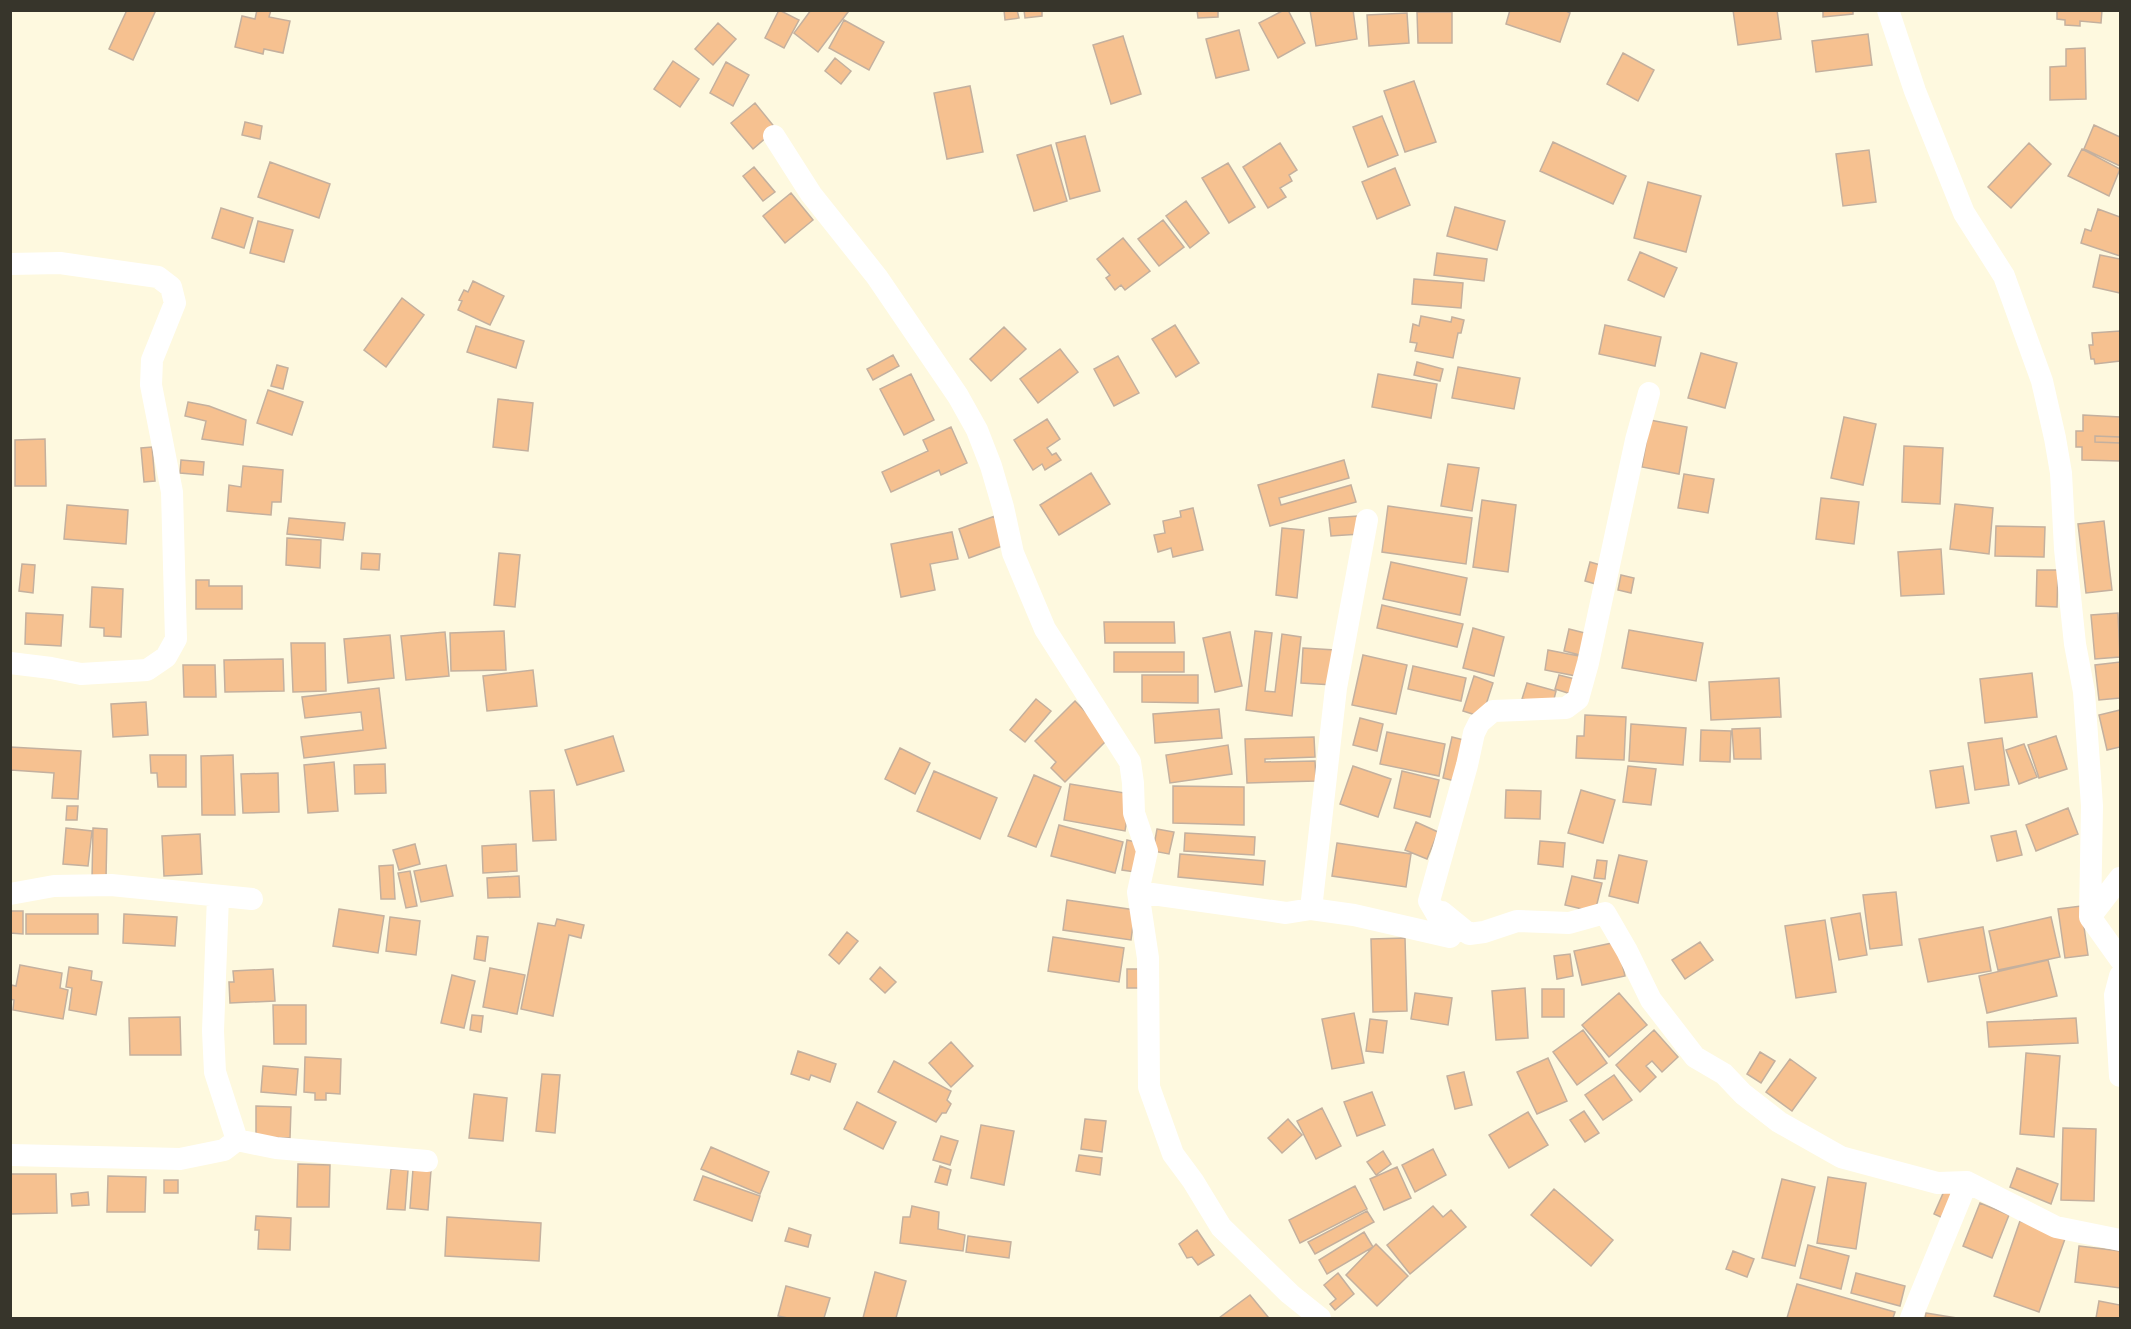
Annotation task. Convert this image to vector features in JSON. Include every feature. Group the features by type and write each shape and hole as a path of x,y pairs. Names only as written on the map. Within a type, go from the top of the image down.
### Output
{"street":[{"path":"1888,10 1915,91 1960,204 2004,276 2042,381 2061,473 2065,549 2074,632 2084,692 2085,737 2092,806 2090,917 2121,959"},
{"path":"774,136 811,194 884,286 958,396 977,430 991,466 1013,553 1045,629 1130,762 1134,813 1147,851 1138,892 1148,958 1149,1087 1173,1154 1193,1180 1221,1227 1290,1294 1320,1318"},
{"path":"10,264 60,263 158,277 171,287 175,303 152,360 152,385 172,492 176,639 166,657 147,670 81,674 10,663"},
{"path":"1138,892 1286,913 1311,909 1354,915 1450,937 1429,901 1474,733 1479,723 1493,711 1566,708 1578,699 1588,663 1636,440 1649,393"},
{"path":"1311,909 1336,688 1367,520"},
{"path":"2090,917 2121,878"},
{"path":"10,894 54,886 111,885 252,899"},
{"path":"218,896 213,1031 215,1072 237,1140"},
{"path":"1429,901 1469,934 1484,932 1517,921 1569,924 1605,913 1651,1000 1695,1056 1724,1074 1743,1094 1779,1122 1841,1157 1938,1183 1966,1182 2056,1227 2121,1240"},
{"path":"2121,976 2115,995 2121,1076"},
{"path":"10,1155 180,1159 224,1150 237,1140 276,1148 427,1161"},
{"path":"1911,1318 1966,1182"}],"building":[{"path":"127,10 156,10 133,60 109,49"},
{"path":"257,10 271,10 269,17 290,21 283,53 264,49 263,54 235,47 242,16 255,19"},
{"path":"779,10 799,20 784,48 765,38"},
{"path":"811,10 846,10 848,12 818,52 794,33"},
{"path":"1004,10 1017,10 1019,18 1005,20"},
{"path":"1024,10 1042,10 1042,16 1025,18"},
{"path":"1197,10 1218,10 1218,17 1198,18"},
{"path":"1288,10 1305,43 1278,58 1259,23"},
{"path":"1310,10 1353,10 1357,39 1316,46"},
{"path":"1510,10 1564,10 1570,13 1560,42 1506,24"},
{"path":"1733,10 1777,10 1781,39 1738,45"},
{"path":"1823,10 1853,10 1853,14 1823,17"},
{"path":"2057,10 2102,10 2101,23 2080,21 2080,26 2065,25 2065,20 2057,19"},
{"path":"1417,12 1452,12 1452,43 1418,43"},
{"path":"1407,13 1409,43 1369,46 1367,15"},
{"path":"844,20 884,42 869,70 829,48"},
{"path":"718,23 736,39 713,65 695,49"},
{"path":"1239,30 1249,70 1216,78 1206,39"},
{"path":"1868,34 1872,65 1816,72 1812,41"},
{"path":"1123,36 1141,94 1111,104 1093,45"},
{"path":"2085,48 2086,99 2050,100 2050,67 2066,66 2066,49"},
{"path":"1623,53 1654,70 1638,101 1607,84"},
{"path":"835,58 851,71 841,84 825,71"},
{"path":"673,61 699,79 680,107 654,89"},
{"path":"726,62 749,75 733,106 710,93"},
{"path":"1414,81 1436,142 1405,152 1384,91"},
{"path":"970,86 983,152 947,159 934,93"},
{"path":"755,103 776,129 753,149 731,123"},
{"path":"1382,116 1398,155 1368,167 1353,127"},
{"path":"245,122 262,126 260,139 242,135"},
{"path":"2094,125 2120,137 2120,166 2084,149"},
{"path":"1085,136 1100,191 1070,199 1056,143"},
{"path":"1553,142 1626,176 1613,204 1540,171"},
{"path":"1280,143 1297,170 1289,175 1292,181 1280,188 1286,197 1268,208 1243,167"},
{"path":"2029,143 2051,164 2011,208 1988,187"},
{"path":"1051,145 1067,201 1034,211 1017,155"},
{"path":"2082,149 2120,169 2109,196 2068,176"},
{"path":"1869,150 1876,202 1843,206 1836,154"},
{"path":"270,162 330,184 319,218 258,197"},
{"path":"1228,163 1255,207 1229,223 1202,178"},
{"path":"754,167 775,192 763,201 743,176"},
{"path":"1395,168 1410,205 1377,219 1362,182"},
{"path":"1648,182 1701,196 1686,252 1634,238"},
{"path":"791,193 813,220 785,243 763,216"},
{"path":"1186,201 1209,233 1190,248 1166,216"},
{"path":"1455,207 1505,221 1497,250 1447,236"},
{"path":"221,208 253,218 244,248 212,238"},
{"path":"2098,209 2120,217 2120,256 2081,243 2085,229 2091,231"},
{"path":"1163,220 1184,247 1159,266 1138,239"},
{"path":"258,221 293,230 284,262 250,253"},
{"path":"1123,238 1150,271 1125,290 1121,285 1115,290 1106,278 1110,275 1097,259"},
{"path":"1640,252 1677,268 1664,297 1628,280"},
{"path":"1437,253 1487,259 1484,281 1434,275"},
{"path":"2100,255 2120,259 2120,293 2093,287"},
{"path":"1414,279 1463,283 1461,308 1412,304"},
{"path":"473,281 504,296 490,325 458,310 462,301 459,300 464,290 468,292"},
{"path":"402,298 424,315 386,367 364,350"},
{"path":"1421,316 1451,322 1452,317 1464,320 1461,333 1458,333 1453,358 1415,351 1417,343 1410,342 1413,324 1419,326"},
{"path":"1175,325 1199,363 1176,377 1152,339"},
{"path":"1605,325 1661,337 1655,366 1599,354"},
{"path":"476,326 524,341 516,368 467,352"},
{"path":"1004,327 1026,349 991,381 970,359"},
{"path":"2120,331 2120,361 2095,364 2094,359 2091,359 2089,345 2093,345 2092,333"},
{"path":"1060,349 1078,372 1038,403 1020,379"},
{"path":"1701,353 1737,363 1725,408 1688,398"},
{"path":"893,355 899,366 873,380 867,369"},
{"path":"1118,356 1139,393 1114,406 1094,369"},
{"path":"1417,362 1443,369 1440,381 1414,375"},
{"path":"277,365 288,368 283,389 271,386"},
{"path":"1458,367 1520,378 1514,409 1452,398"},
{"path":"911,374 934,420 904,435 880,389"},
{"path":"1378,374 1437,384 1431,418 1372,407"},
{"path":"268,390 303,402 292,435 257,423"},
{"path":"498,399 533,403 528,451 493,447"},
{"path":"188,402 209,406 246,420 243,445 202,439 206,421 185,416"},
{"path":"2083,415 2120,417 2120,437 2095,436 2095,442 2120,443 2120,461 2082,460 2082,447 2076,447 2076,431 2083,431"},
{"path":"1844,417 1876,424 1863,485 1831,478"},
{"path":"1047,419 1060,439 1047,448 1052,455 1056,453 1061,460 1045,470 1042,464 1033,470 1014,440"},
{"path":"1650,420 1687,427 1679,474 1642,467"},
{"path":"951,427 967,463 941,475 939,470 891,492 882,472 928,451 923,440"},
{"path":"2095,436 2120,437 2120,443 2095,442"},
{"path":"45,439 46,486 15,486 15,440"},
{"path":"1904,446 1943,448 1940,504 1902,502"},
{"path":"152,447 155,481 144,482 141,448"},
{"path":"181,460 204,462 203,475 180,473"},
{"path":"1344,460 1349,478 1279,498 1281,505 1351,485 1356,502 1270,526 1258,485"},
{"path":"1448,464 1479,468 1472,511 1441,506"},
{"path":"243,466 283,470 281,502 272,502 271,515 227,511 229,485 241,487"},
{"path":"1091,473 1110,504 1059,535 1040,505"},
{"path":"1684,474 1714,479 1708,513 1678,508"},
{"path":"1821,498 1859,502 1854,544 1816,539"},
{"path":"1482,500 1516,505 1508,572 1473,567"},
{"path":"1955,504 1993,508 1989,554 1950,549"},
{"path":"67,505 128,510 126,544 64,539"},
{"path":"1388,506 1472,518 1466,564 1382,552"},
{"path":"1193,508 1203,550 1173,557 1171,548 1158,552 1154,535 1165,533 1163,521 1181,517 1180,511"},
{"path":"995,516 1005,545 969,558 959,529"},
{"path":"1358,516 1360,534 1331,536 1329,518"},
{"path":"289,518 345,523 343,540 287,534"},
{"path":"2104,521 2112,590 2086,593 2078,524"},
{"path":"1996,526 2045,527 2044,557 1995,556"},
{"path":"1282,528 1304,530 1297,598 1276,595"},
{"path":"952,532 958,559 930,564 935,590 901,597 891,544"},
{"path":"287,538 321,540 320,568 286,565"},
{"path":"1941,549 1944,594 1901,596 1898,552"},
{"path":"362,553 380,554 379,570 361,569"},
{"path":"499,553 520,555 515,607 494,605"},
{"path":"1391,562 1467,578 1460,615 1383,599"},
{"path":"1590,562 1604,566 1599,585 1585,581"},
{"path":"22,564 35,565 33,593 19,591"},
{"path":"2037,570 2058,570 2057,607 2036,606"},
{"path":"1621,575 1634,578 1631,593 1618,590"},
{"path":"196,580 209,580 209,586 242,586 242,609 196,609"},
{"path":"92,587 123,589 121,637 104,636 104,628 90,627"},
{"path":"1382,605 1463,624 1457,647 1377,628"},
{"path":"26,613 63,615 61,646 25,644"},
{"path":"2118,613 2120,657 2095,659 2091,615"},
{"path":"1104,622 1174,622 1175,643 1105,643"},
{"path":"1473,628 1504,637 1494,676 1463,668"},
{"path":"1569,629 1585,633 1580,655 1564,651"},
{"path":"1629,630 1703,643 1696,681 1622,668"},
{"path":"504,631 506,670 451,671 450,633"},
{"path":"1255,631 1272,633 1265,691 1275,692 1282,634 1301,637 1292,716 1246,710"},
{"path":"445,632 449,676 406,680 401,636"},
{"path":"1230,632 1242,686 1215,692 1203,638"},
{"path":"390,635 394,678 348,683 344,639"},
{"path":"291,643 325,643 326,691 293,692"},
{"path":"1303,648 1335,650 1333,685 1301,683"},
{"path":"1548,650 1579,656 1576,676 1545,670"},
{"path":"1114,652 1184,652 1184,672 1114,672"},
{"path":"1363,655 1407,665 1396,714 1352,705"},
{"path":"283,659 284,691 225,692 224,660"},
{"path":"2120,662 2120,698 2099,700 2095,665"},
{"path":"183,665 215,665 216,697 184,697"},
{"path":"1413,666 1466,678 1461,701 1408,689"},
{"path":"533,670 537,706 487,711 483,676"},
{"path":"2032,673 2037,717 1985,723 1980,679"},
{"path":"1142,675 1198,675 1198,703 1142,702"},
{"path":"1559,675 1575,679 1571,694 1555,689"},
{"path":"1474,676 1493,683 1482,717 1463,711"},
{"path":"1779,678 1781,717 1711,720 1709,682"},
{"path":"1527,683 1556,691 1552,707 1522,699"},
{"path":"379,688 386,748 304,758 301,737 363,730 361,712 305,718 302,697"},
{"path":"1036,699 1051,711 1025,742 1010,730"},
{"path":"1075,701 1110,737 1065,782 1051,768 1056,762 1035,741"},
{"path":"146,702 148,735 113,737 111,704"},
{"path":"1219,709 1222,738 1155,743 1153,714"},
{"path":"2120,710 2120,747 2107,750 2099,715"},
{"path":"1585,715 1626,717 1624,760 1576,758 1577,736 1584,736"},
{"path":"1360,718 1383,724 1377,751 1353,745"},
{"path":"1631,724 1686,728 1683,765 1629,761"},
{"path":"1760,728 1761,759 1734,759 1732,729"},
{"path":"1701,730 1731,731 1730,762 1700,761"},
{"path":"1387,732 1445,744 1439,776 1380,764"},
{"path":"613,736 624,771 577,785 565,750"},
{"path":"2056,736 2067,769 2039,778 2028,745"},
{"path":"1314,737 1315,757 1265,759 1265,762 1315,761 1316,781 1247,783 1245,739"},
{"path":"1452,737 1464,740 1455,781 1443,778"},
{"path":"2002,738 2009,785 1975,790 1968,743"},
{"path":"2024,744 2037,777 2019,784 2006,750"},
{"path":"1228,745 1232,774 1170,783 1166,755"},
{"path":"10,747 81,751 78,799 52,798 54,773 11,770 10,776"},
{"path":"900,748 930,763 915,794 885,779"},
{"path":"150,755 186,755 186,787 158,787 157,773 151,773"},
{"path":"233,755 235,815 202,815 201,756"},
{"path":"334,762 338,811 308,813 304,765"},
{"path":"385,764 386,793 355,794 354,765"},
{"path":"1353,766 1391,779 1378,817 1340,804"},
{"path":"1628,766 1656,769 1651,805 1623,802"},
{"path":"1963,766 1969,803 1936,808 1930,771"},
{"path":"934,771 997,798 980,839 917,811"},
{"path":"1402,771 1439,780 1430,817 1394,808"},
{"path":"278,773 279,812 243,813 241,774"},
{"path":"1034,775 1061,787 1036,847 1008,836"},
{"path":"1070,784 1131,794 1125,831 1064,820"},
{"path":"1173,786 1244,787 1244,825 1173,823"},
{"path":"554,790 556,840 533,841 530,791"},
{"path":"1506,790 1541,791 1540,819 1505,818"},
{"path":"1581,790 1615,800 1603,843 1568,833"},
{"path":"67,806 78,806 77,820 66,820"},
{"path":"2068,808 2078,834 2036,851 2026,825"},
{"path":"1416,822 1438,832 1427,859 1405,850"},
{"path":"1059,825 1123,842 1115,873 1051,856"},
{"path":"66,828 92,831 88,866 63,864"},
{"path":"93,828 107,829 106,879 92,879"},
{"path":"1157,829 1174,832 1169,854 1153,851"},
{"path":"2016,831 2022,855 1997,861 1991,836"},
{"path":"1185,833 1255,837 1254,855 1184,851"},
{"path":"200,834 202,874 164,876 162,836"},
{"path":"1127,840 1140,843 1135,872 1122,870"},
{"path":"1540,841 1565,843 1563,867 1538,864"},
{"path":"1337,843 1411,854 1406,887 1332,876"},
{"path":"415,844 420,864 399,870 393,850"},
{"path":"516,844 517,871 483,873 482,846"},
{"path":"1180,854 1265,861 1263,885 1178,877"},
{"path":"1619,855 1647,861 1638,903 1609,896"},
{"path":"1597,860 1607,861 1605,879 1594,878"},
{"path":"393,865 395,899 381,899 379,866"},
{"path":"446,865 453,896 421,902 414,871"},
{"path":"410,871 417,906 406,908 398,873"},
{"path":"519,876 520,897 488,898 487,878"},
{"path":"1572,876 1602,883 1595,912 1565,905"},
{"path":"1896,892 1902,945 1870,949 1863,895"},
{"path":"1067,900 1135,910 1131,940 1063,930"},
{"path":"2081,906 2088,955 2065,958 2058,909"},
{"path":"339,909 384,916 378,953 333,946"},
{"path":"10,911 23,911 23,934 10,933"},
{"path":"1860,913 1867,955 1839,960 1831,918"},
{"path":"26,914 98,914 98,934 26,934"},
{"path":"124,914 177,917 175,946 123,943"},
{"path":"390,917 420,921 416,955 386,951"},
{"path":"2051,917 2060,957 1998,970 1989,931"},
{"path":"557,919 584,925 581,938 569,935 553,1016 521,1009 538,923 555,926"},
{"path":"1825,920 1836,992 1796,998 1785,926"},
{"path":"1983,927 1991,971 1928,982 1919,939"},
{"path":"847,932 858,941 839,964 829,955"},
{"path":"477,936 488,937 485,961 474,959"},
{"path":"1053,937 1124,948 1119,982 1048,971"},
{"path":"1405,938 1407,1011 1373,1012 1371,939"},
{"path":"1617,942 1625,976 1582,985 1574,951"},
{"path":"1700,942 1713,960 1685,979 1672,960"},
{"path":"1570,954 1573,976 1557,979 1554,956"},
{"path":"2048,960 2057,996 1987,1013 1979,976"},
{"path":"20,965 62,973 60,988 68,990 63,1019 13,1010 14,1000 10,999 11,985 16,986"},
{"path":"69,967 92,971 91,980 102,982 96,1015 69,1010 72,988 66,987"},
{"path":"880,967 896,982 885,993 870,979"},
{"path":"490,968 525,975 517,1014 483,1007"},
{"path":"273,969 275,1001 230,1003 229,982 234,982 233,971"},
{"path":"1127,969 1139,969 1139,988 1127,988"},
{"path":"452,975 475,981 464,1028 441,1023"},
{"path":"1525,988 1528,1038 1496,1040 1492,991"},
{"path":"1542,989 1564,989 1564,1017 1542,1017"},
{"path":"1415,993 1452,998 1448,1025 1411,1019"},
{"path":"1619,993 1647,1025 1609,1057 1582,1025"},
{"path":"273,1005 306,1005 306,1044 274,1044"},
{"path":"1354,1013 1364,1063 1332,1069 1322,1019"},
{"path":"472,1015 483,1016 481,1032 470,1030"},
{"path":"180,1017 181,1055 130,1055 129,1018"},
{"path":"2076,1018 2078,1043 1989,1047 1987,1022"},
{"path":"1370,1019 1387,1021 1383,1053 1366,1051"},
{"path":"1583,1030 1607,1063 1577,1085 1553,1052"},
{"path":"1654,1030 1678,1057 1662,1072 1652,1061 1646,1066 1656,1077 1640,1092 1616,1065"},
{"path":"951,1042 973,1066 951,1087 929,1063"},
{"path":"798,1051 836,1064 830,1082 811,1075 809,1080 791,1074"},
{"path":"1760,1052 1775,1061 1761,1083 1747,1074"},
{"path":"2026,1053 2060,1056 2054,1137 2020,1134"},
{"path":"305,1057 341,1059 340,1094 326,1093 326,1100 315,1100 315,1093 304,1092"},
{"path":"1548,1058 1567,1101 1537,1114 1517,1072"},
{"path":"1790,1059 1816,1078 1792,1111 1766,1092"},
{"path":"894,1061 951,1091 947,1100 951,1104 946,1113 942,1113 936,1122 878,1092"},
{"path":"263,1066 298,1069 296,1095 261,1092"},
{"path":"1464,1072 1472,1105 1455,1109 1447,1076"},
{"path":"542,1074 560,1075 555,1133 536,1131"},
{"path":"1614,1075 1632,1100 1603,1120 1585,1095"},
{"path":"1372,1092 1385,1125 1357,1136 1344,1102"},
{"path":"474,1094 507,1098 503,1141 469,1138"},
{"path":"857,1102 896,1122 883,1149 844,1129"},
{"path":"256,1106 291,1107 290,1138 256,1137"},
{"path":"1322,1108 1341,1146 1316,1159 1297,1121"},
{"path":"1584,1111 1599,1133 1585,1142 1570,1120"},
{"path":"1528,1112 1548,1145 1509,1168 1489,1135"},
{"path":"1085,1119 1106,1121 1102,1152 1081,1149"},
{"path":"1288,1119 1302,1135 1282,1153 1268,1138"},
{"path":"981,1125 1014,1131 1004,1185 971,1178"},
{"path":"2063,1128 2096,1129 2094,1201 2061,1200"},
{"path":"941,1136 958,1141 950,1165 933,1160"},
{"path":"711,1147 769,1172 760,1194 701,1169"},
{"path":"1433,1149 1446,1175 1415,1192 1402,1165"},
{"path":"1383,1151 1391,1164 1376,1175 1367,1162"},
{"path":"1079,1155 1102,1158 1100,1175 1076,1171"},
{"path":"298,1164 330,1165 329,1207 297,1207"},
{"path":"940,1166 951,1170 947,1185 935,1182"},
{"path":"1397,1167 1411,1198 1384,1210 1370,1179"},
{"path":"2017,1168 2058,1184 2051,1204 2010,1187"},
{"path":"391,1169 408,1170 405,1210 387,1209"},
{"path":"413,1169 431,1170 428,1210 410,1208"},
{"path":"10,1174 56,1174 57,1213 10,1214"},
{"path":"108,1176 146,1177 145,1212 107,1212"},
{"path":"703,1176 760,1196 752,1221 694,1200"},
{"path":"1828,1177 1866,1183 1856,1249 1817,1243"},
{"path":"1782,1179 1815,1187 1795,1266 1762,1258"},
{"path":"164,1180 178,1180 178,1193 164,1193"},
{"path":"1355,1186 1367,1209 1300,1243 1289,1220"},
{"path":"1554,1189 1613,1240 1591,1266 1531,1215"},
{"path":"1945,1189 1958,1194 1947,1220 1934,1214"},
{"path":"88,1192 89,1205 72,1206 71,1194"},
{"path":"1980,1203 2009,1215 1992,1258 1963,1246"},
{"path":"912,1206 939,1212 938,1229 965,1235 963,1251 900,1243 903,1217 910,1217"},
{"path":"1433,1206 1443,1217 1451,1210 1466,1227 1410,1274 1387,1245"},
{"path":"1367,1211 1374,1222 1315,1254 1308,1242"},
{"path":"256,1216 291,1218 290,1250 258,1249 259,1230 255,1230"},
{"path":"447,1217 541,1223 539,1261 445,1256"},
{"path":"2020,1221 2066,1236 2039,1312 1994,1296"},
{"path":"789,1228 811,1235 808,1247 785,1241"},
{"path":"1197,1230 1214,1255 1198,1265 1192,1257 1187,1258 1179,1244"},
{"path":"1364,1232 1373,1247 1327,1274 1319,1260"},
{"path":"968,1236 1011,1242 1009,1258 966,1252"},
{"path":"1376,1244 1408,1276 1377,1306 1346,1275"},
{"path":"1808,1245 1849,1256 1841,1289 1800,1278"},
{"path":"2079,1246 2120,1251 2120,1288 2075,1282"},
{"path":"1733,1251 1754,1259 1747,1277 1726,1269"},
{"path":"875,1272 906,1281 896,1318 863,1318"},
{"path":"1338,1273 1354,1294 1335,1310 1330,1304 1336,1299 1324,1285"},
{"path":"1856,1273 1905,1286 1900,1306 1851,1293"},
{"path":"1797,1284 1895,1312 1893,1318 1787,1318"},
{"path":"786,1286 830,1298 824,1318 778,1316"},
{"path":"1250,1295 1267,1318 1219,1318"},
{"path":"2099,1301 2120,1305 2120,1318 2096,1318"},
{"path":"1926,1313 1957,1318 1925,1318"}]}
